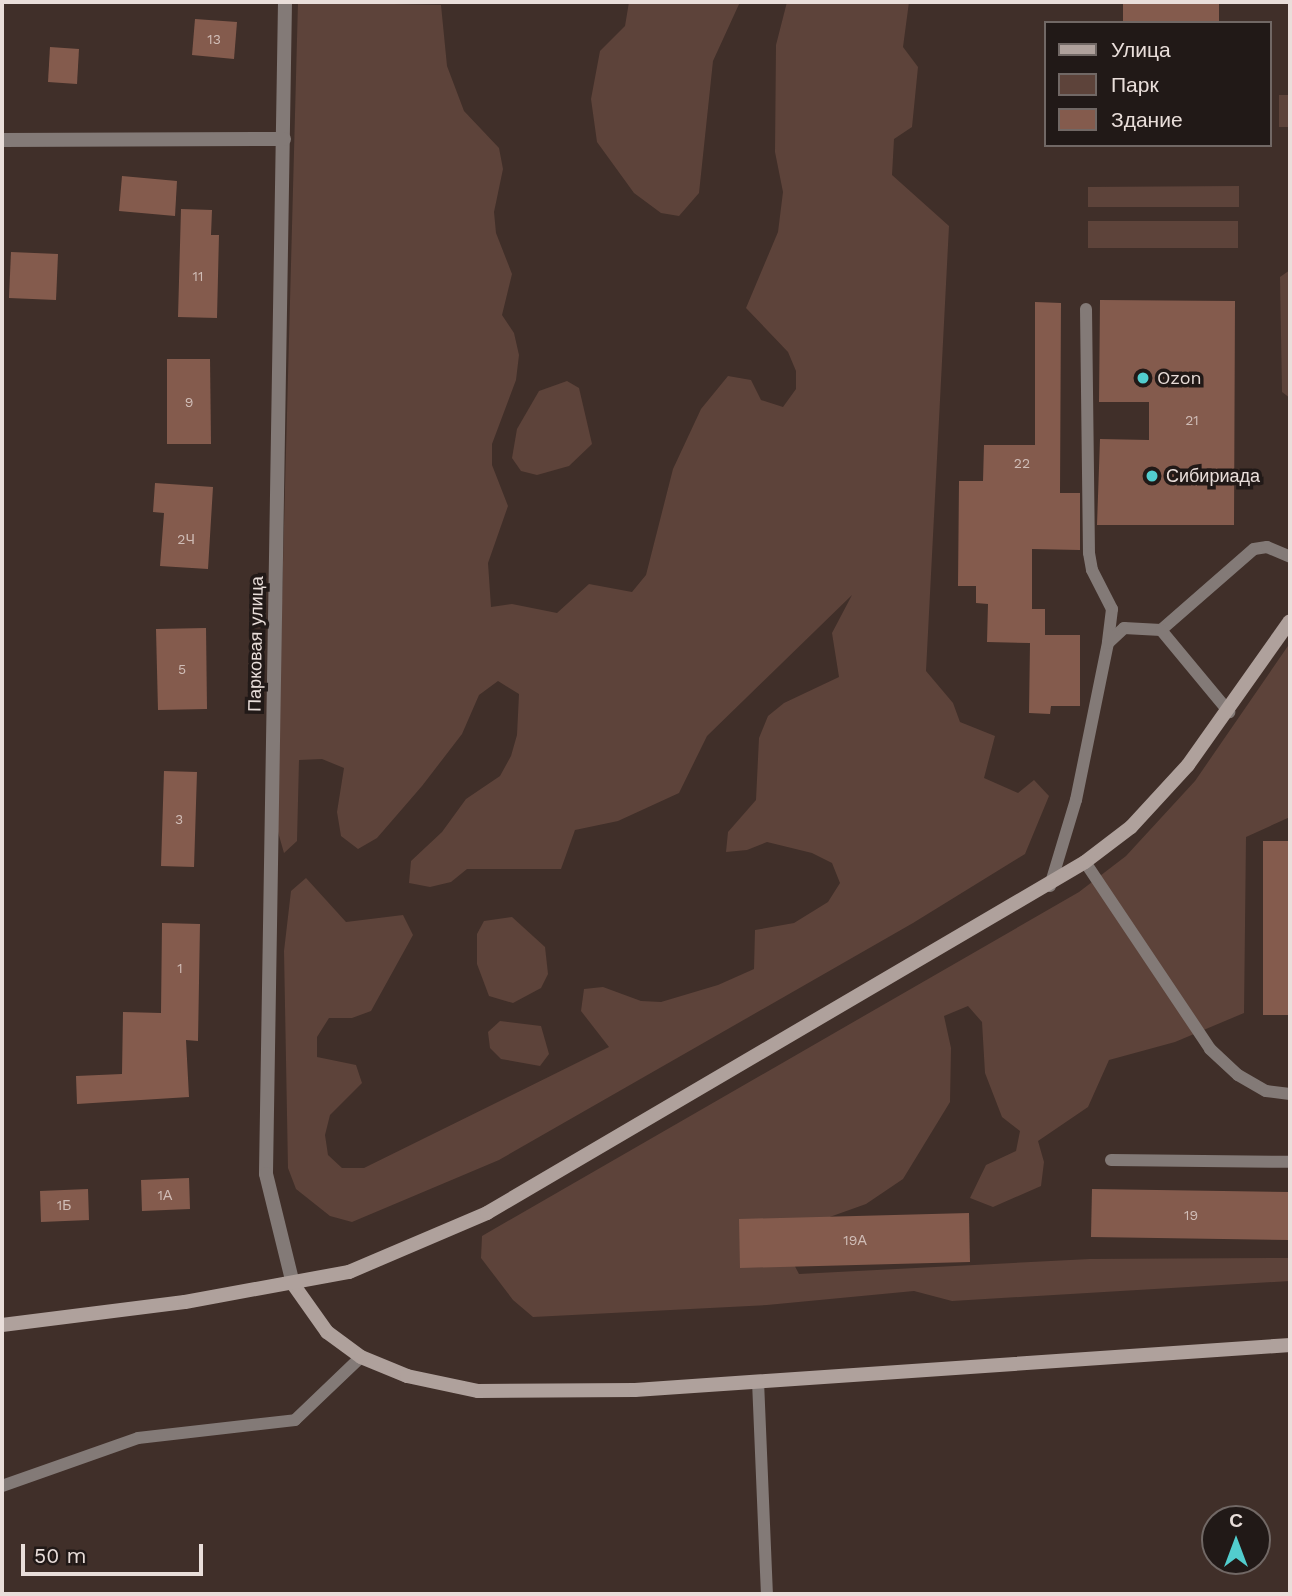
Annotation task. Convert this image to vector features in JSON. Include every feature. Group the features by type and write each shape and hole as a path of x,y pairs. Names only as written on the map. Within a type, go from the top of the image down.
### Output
{"street":[{"name":"Парковая улица","path":"285,2 266,1174 293,1284"},
{"path":"2,140 284,139"},
{"path":"2,1325 293,1284 361,1268 487,1213 1050,887 1085,862 1131,827 1228,712 1290,621"},
{"path":"293,1284 327,1332 361,1357 407,1376 478,1391 635,1390 1290,1345"}],"lane":[{"path":"1050,887 1076,800 1108,643 1112,609 1092,570 1088,553 1086,309"},
{"path":"1108,643 1124,628 1161,630 1254,549 1267,547 1290,557"},
{"path":"1161,630 1228,712"},
{"path":"1085,862 1210,1049 1238,1075 1266,1091 1290,1094"},
{"path":"1111,1160 1290,1162"},
{"path":"2,1486 138,1438 296,1420 361,1357"},
{"path":"758,1381 767,1594"}],"green space":[{"path":"298,2 441,5 447,66 464,111 499,148 503,169 494,212 496,233 512,274 502,315 514,333 519,355 516,380 492,444 492,465 508,506 488,563 491,607 512,604 557,613 589,584 632,592 646,575 673,469 701,409 728,376 751,380 761,400 783,407 796,389 796,371 788,352 746,308 778,232 783,192 775,152 776,45 787,2 909,2 903,47 918,67 912,127 894,139 892,175 949,226 926,671 953,703 960,722 995,736 984,778 1018,793 1034,780 1049,796 1025,854 913,923 499,1160 352,1222 330,1216 296,1189 288,1168 284,951 291,891 306,878 346,922 403,915 413,935 371,1011 352,1018 329,1018 317,1037 317,1057 356,1065 362,1083 330,1115 325,1135 328,1155 342,1168 364,1168 609,1047 581,1011 584,989 603,987 641,1001 661,1002 718,985 754,969 755,930 794,923 828,902 840,883 832,863 812,853 767,842 747,850 726,852 728,832 756,800 759,738 768,716 784,703 839,677 832,633 852,595 707,736 679,793 618,821 575,830 561,869 467,869 451,882 430,887 409,883 411,861 442,832 466,799 500,776 511,756 517,735 519,694 498,681 479,695 462,734 422,786 377,838 358,849 341,836 337,812 344,768 322,759 299,760 297,841 284,853 276,825"},
{"path":"629,2 740,2 713,61 699,193 679,216 661,213 634,193 597,142 591,99 600,51 625,26"},
{"path":"1279,95 1290,95 1290,127 1279,127"},
{"path":"1239,186 1239,207 1088,207 1088,187"},
{"path":"1088,221 1238,221 1238,248 1088,248"},
{"path":"1290,270 1290,398 1282,392 1280,277"},
{"path":"567,381 579,388 592,444 569,466 537,475 521,471 512,458 517,429 539,391"},
{"path":"1290,643 1290,817 1246,837 1244,1013 1175,1042 1109,1060 1088,1107 1038,1141 1044,1162 1041,1186 993,1207 970,1198 986,1165 1016,1151 1020,1131 1002,1117 985,1073 982,1022 968,1006 944,1016 951,1048 950,1102 903,1179 866,1204 810,1224 789,1255 799,1274 1090,1259 1290,1258 1290,1281 952,1301 914,1291 767,1305 533,1317 513,1300 481,1258 482,1236 1079,892 1126,856 1195,781"},
{"path":"512,917 545,947 548,974 541,988 513,1003 489,996 477,964 477,934 484,921"},
{"path":"500,1021 541,1026 549,1054 540,1066 501,1059 490,1048 488,1032"}],"building":[{"path":"1123,2 1219,2 1219,21 1123,21"},
{"path":"195,19 237,22 234,59 192,55"},
{"path":"50,47 79,49 77,84 48,82"},
{"path":"122,176 177,181 175,216 119,211"},
{"path":"181,209 212,210 211,235 219,235 217,318 178,317"},
{"path":"11,252 58,254 56,300 9,298"},
{"path":"1100,300 1235,301 1234,525 1097,525 1100,439 1149,440 1149,402 1099,402"},
{"path":"1035,302 1061,303 1060,493 1080,493 1080,550 1032,549 1032,609 1045,609 1045,635 1080,635 1080,706 1051,706 1050,714 1029,713 1030,643 987,642 988,604 976,603 976,586 958,586 959,481 983,481 984,445 1035,445"},
{"path":"167,359 210,359 211,444 167,444"},
{"path":"155,483 213,487 208,569 160,566 164,513 153,512"},
{"path":"206,628 207,709 158,710 156,629"},
{"path":"164,771 197,772 194,867 161,866"},
{"path":"1263,841 1290,841 1290,1015 1263,1015"},
{"path":"162,923 200,924 198,1041 186,1040 189,1097 77,1104 76,1076 122,1074 123,1012 161,1013"},
{"path":"189,1178 190,1209 142,1211 141,1180"},
{"path":"88,1189 89,1220 41,1222 40,1191"},
{"path":"1092,1189 1290,1192 1290,1240 1091,1237"},
{"path":"969,1213 970,1262 740,1268 739,1219"}],"place":[{"name":"Ozon","path":"1143,378"},
{"name":"Сибириада","path":"1152,476"}]}
